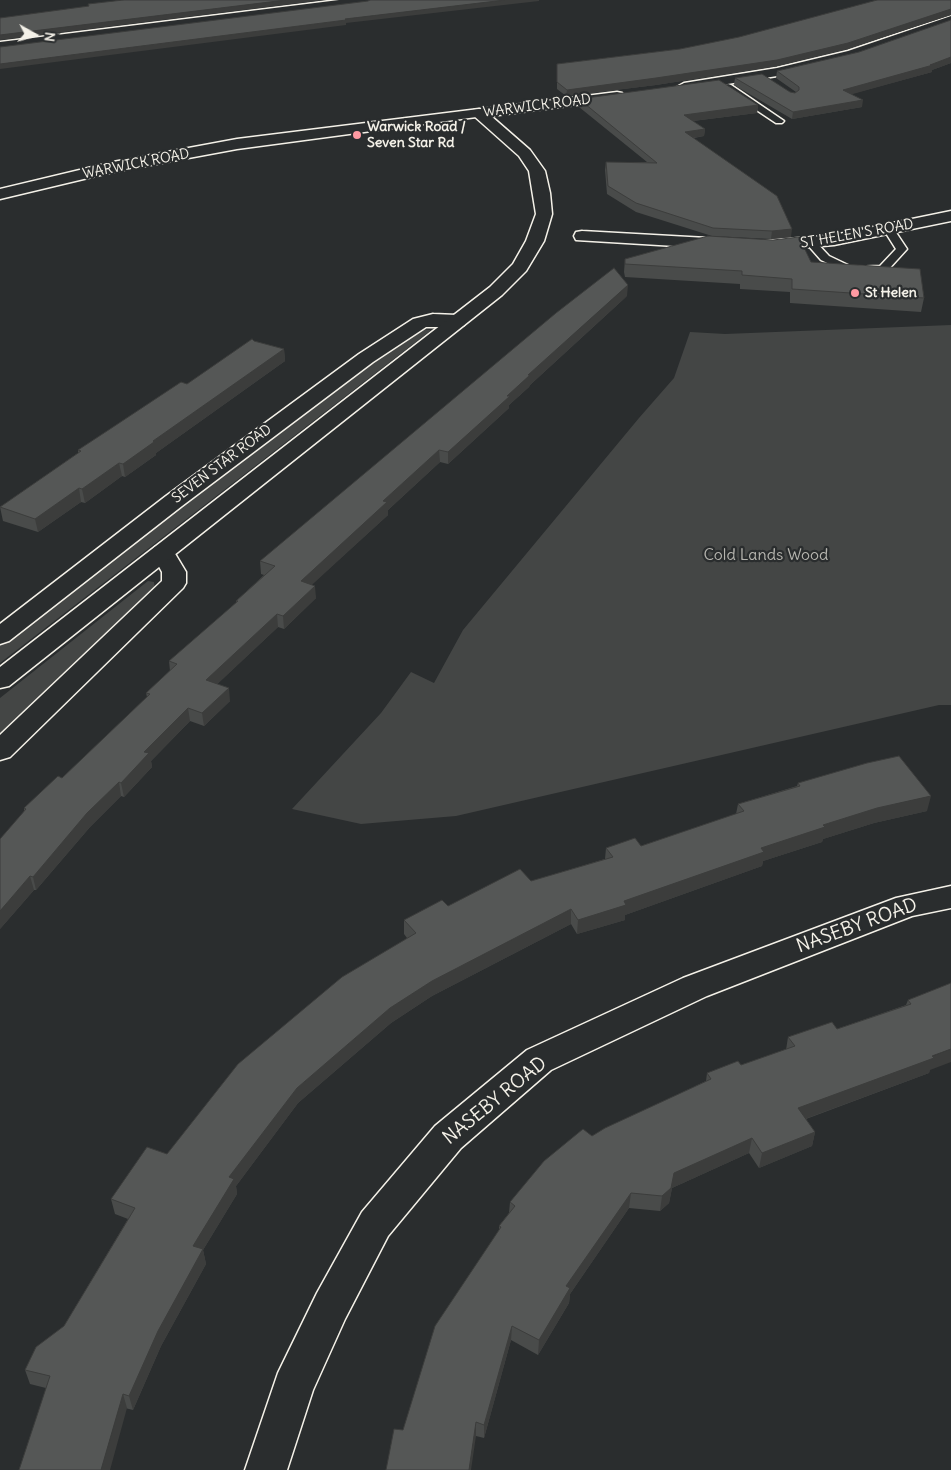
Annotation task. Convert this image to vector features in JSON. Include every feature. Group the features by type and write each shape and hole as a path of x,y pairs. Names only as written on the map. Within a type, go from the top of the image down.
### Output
{"main road":[{"path":"0,46 368,0"},
{"path":"675,88 761,74 852,54 951,20"},
{"name":"WARWICK ROAD","path":"0,194 113,168 237,144 631,94"},
{"path":"528,119 594,99"},
{"name":"SEVEN STAR ROAD","path":"0,680 496,291 520,267 534,241 544,214 542,192 537,171 525,152 479,113"},
{"name":"SEVEN STAR ROAD","path":"521,132 525,152"},
{"name":"ST HELEN'S ROAD","path":"582,235 771,246 811,243 889,230 951,216"},
{"name":"SEVEN STAR ROAD","path":"0,636 174,501 366,358 420,323 433,320 457,321"},
{"path":"0,752 174,583 174,572 163,552"},
{"name":"NASEBY ROAD","path":"266,1470 293,1387 331,1306 375,1224 411,1178 455,1131 539,1060 695,986 907,906 951,897"}],"lane":[{"path":"761,74 776,84"},
{"path":"719,81 778,120"},
{"path":"811,243 825,258 850,270 883,269 902,249 889,230"}],"green space":[{"name":"Cold Lands Wood","path":"951,325 951,705 939,705 456,816 361,824 292,809 381,713 411,672 434,683 463,630 674,378 690,332 725,334"},
{"path":"422,329 430,331 0,663 0,645 367,364"},
{"path":"148,581 154,582 155,591 0,741 0,698"}],"building":[{"path":"123,0 286,0 0,35 0,18"},
{"path":"370,0 505,0 0,64 0,47"},
{"path":"877,0 951,0 951,9 848,43 777,60 567,90 557,82 557,64 680,49 739,37"},
{"path":"951,20 951,57 930,65 933,65 843,90 863,100 793,112 735,78 762,74 790,92 795,93 799,90 799,87 777,71 859,52"},
{"path":"719,80 758,105 684,115 705,129 685,132 777,196 792,229 772,231 713,228 636,203 608,186 606,162 657,163 579,99"},
{"path":"708,236 773,240 799,237 811,262 920,269 924,298 792,289 792,279 742,275 742,271 625,264 625,259"},
{"path":"614,268 628,285 528,375 530,375 507,396 510,396 448,452 439,450 383,501 387,502 301,581 315,586 283,616 277,614 206,680 229,688 202,713 188,708 144,752 149,753 121,783 119,782 87,813 33,877 30,876 0,911 0,839 26,809 24,808 58,776 62,778 150,694 146,693 177,664 169,661 275,566 260,561 556,313"},
{"path":"252,339 284,349 123,464 119,463 82,489 79,488 35,519 0,507 81,451 78,450 181,382 187,384"},
{"path":"899,756 931,796 877,808 823,825 825,827 761,848 764,852 624,901 626,905 578,920 571,909 432,981 390,1008 297,1088 229,1177 234,1179 193,1246 203,1249 158,1331 129,1396 123,1394 101,1470 19,1470 50,1376 25,1370 36,1347 64,1326 135,1208 111,1199 147,1147 167,1154 238,1064 342,977 416,933 404,920 442,900 448,906 520,869 531,881 613,857 606,848 635,838 641,846 744,811 738,804 800,786 798,783 867,763"},
{"path":"951,983 951,1049 932,1056 934,1058 798,1108 815,1132 762,1153 752,1138 674,1173 671,1188 662,1196 631,1193 566,1286 570,1288 539,1340 512,1326 484,1425 476,1422 469,1470 386,1470 394,1429 403,1430 435,1326 501,1227 499,1226 515,1206 510,1202 544,1161 583,1129 592,1136 605,1128 711,1079 707,1073 738,1061 741,1065 795,1046 788,1037 832,1022 837,1029 911,1004 908,1000"}],"place":[{"name":"Warwick Road / Seven Star Rd","path":"357,135"},
{"name":"St Helen","path":"855,293"}]}
